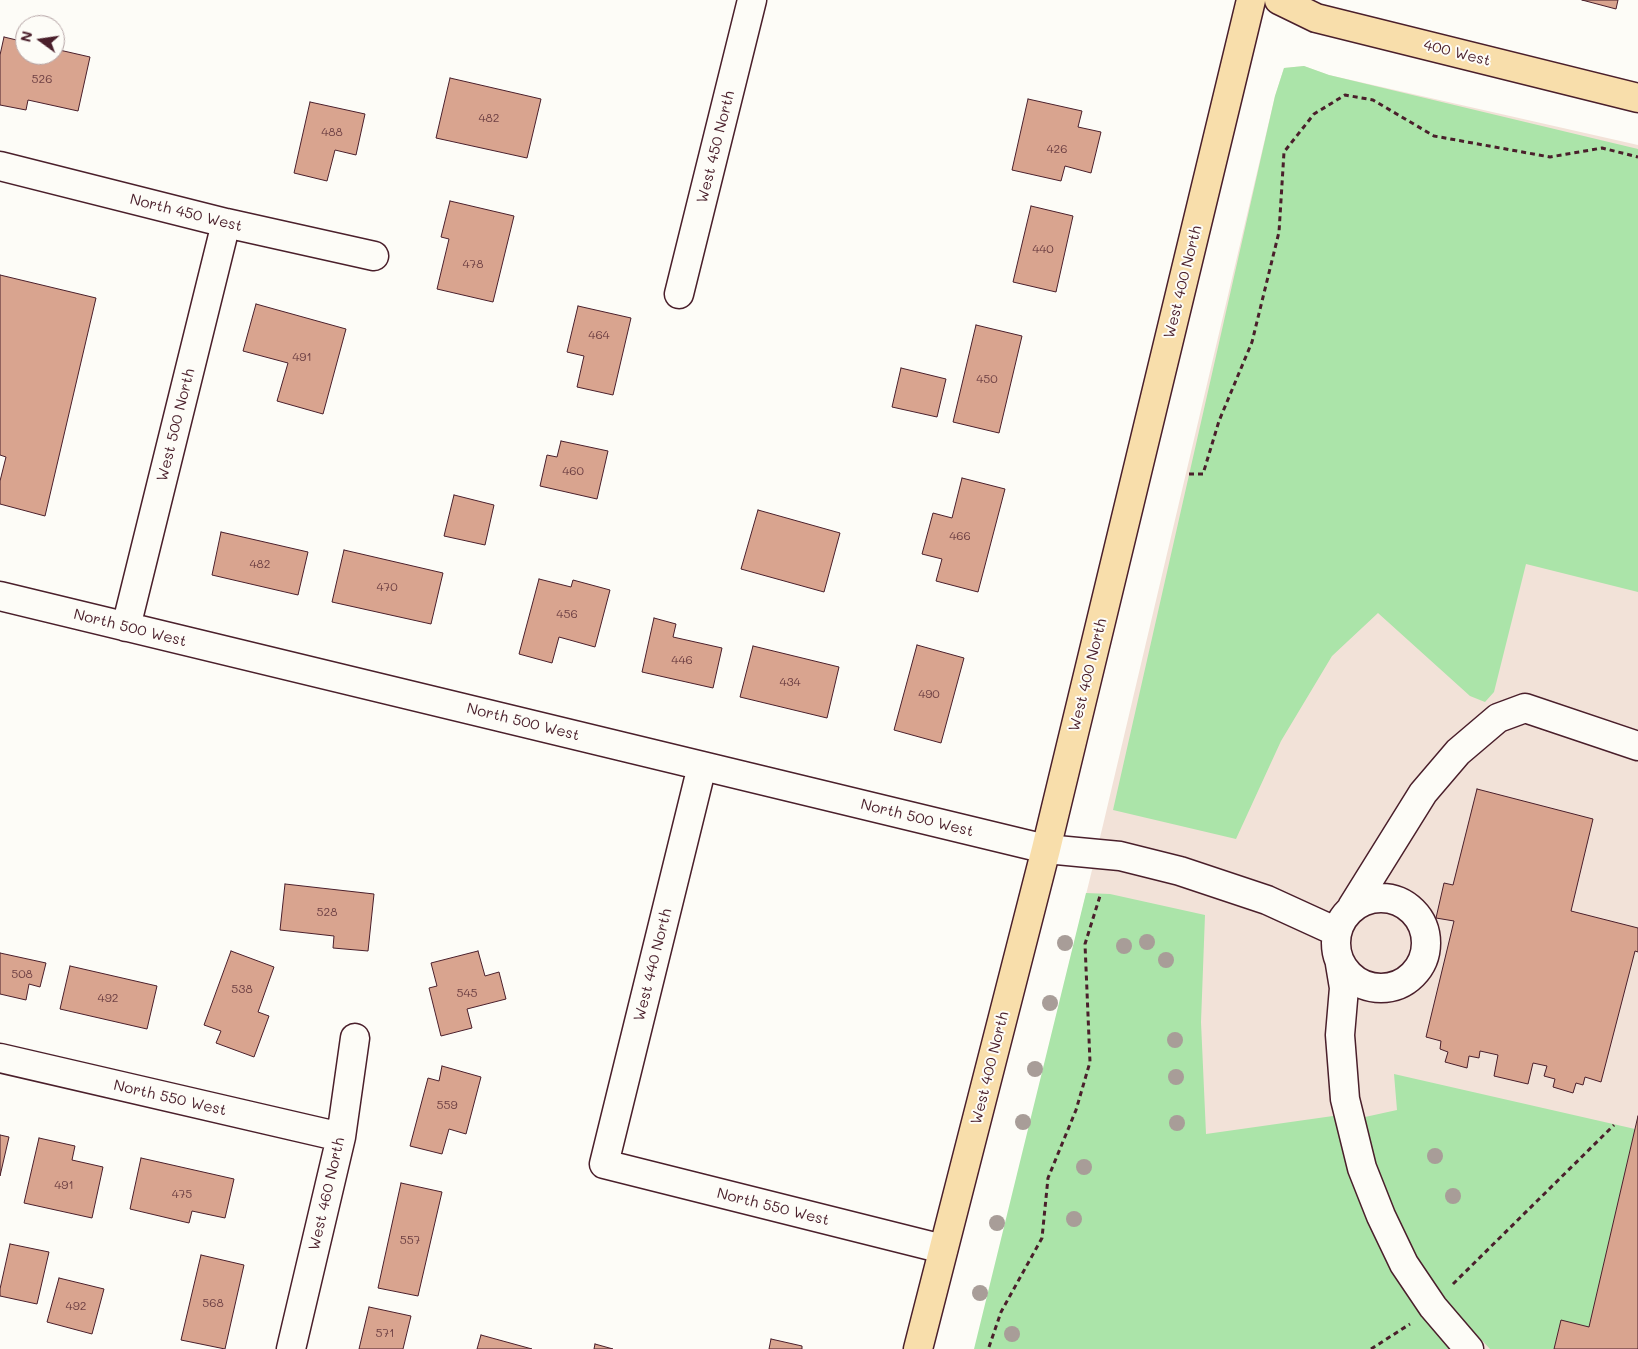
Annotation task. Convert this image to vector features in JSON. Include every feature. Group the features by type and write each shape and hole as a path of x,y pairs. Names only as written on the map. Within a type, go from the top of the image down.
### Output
{"main road":[{"name":"West 400 North","path":"924,1348 943,1249 1046,849 1251,0"},
{"name":"400 West","path":"1279,0 1316,18 1638,98"}],"street":[{"name":"West 450 North","path":"679,294 752,0"},
{"name":"North 450 West","path":"0,166 226,223 374,256"},
{"name":"West 500 North","path":"126,627 226,223"},
{"name":"North 500 West","path":"0,596 1046,849 1120,856 1180,871 1267,900 1337,932"},
{"path":"1469,1349 1433,1307 1404,1264 1381,1216 1362,1168 1345,1099 1340,1035 1344,988 1335,948 1337,932 1341,919 1352,907 1423,793 1458,752 1498,718 1525,708 1638,746"},
{"name":"West 440 North","path":"604,1164 702,766"},
{"path":"1340,964 1351,977 1364,986 1376,988 1392,987 1409,979 1423,961 1426,945 1425,931 1419,917 1407,905 1392,898 1373,897 1352,907"},
{"name":"West 460 North","path":"291,1349 341,1137 355,1038"},
{"name":"North 550 West","path":"0,1058 341,1137"},
{"name":"North 550 West","path":"604,1164 943,1249"}],"path":[{"path":"1189,474 1203,474 1219,421 1252,342 1279,232 1284,152 1314,114 1345,95 1373,100 1434,136 1550,157 1602,148 1638,157"},
{"path":"989,1347 1001,1312 1042,1238 1048,1178 1076,1110 1090,1062 1085,944 1100,896"},
{"path":"1370,1349 1433,1307 1614,1125"}],"shaded area":[{"path":"1304,66 1329,75 1638,145 1638,1349 975,1349 1103,825 1275,96 1284,68"}],"green space":[{"path":"1304,66 1329,75 1638,149 1638,592 1526,564 1494,692 1485,702 1470,696 1378,613 1332,656 1281,741 1236,839 1113,810 1275,96 1284,68"},
{"path":"1086,893 1110,894 1205,915 1201,1022 1206,1134 1340,1115 1389,1261 1422,1316 1454,1349 974,1349"},
{"path":"1394,1074 1635,1129 1589,1327 1561,1320 1554,1349 1490,1349 1441,1296 1410,1251 1373,1161 1365,1117 1397,1110"}],"building":[{"path":"1582,0 1618,0 1616,9"},
{"path":"4,37 15,40 15,65 65,65 65,51 90,57 78,111 28,100 26,110 0,105 0,55"},
{"path":"450,78 541,99 527,158 436,138"},
{"path":"1028,99 1082,111 1078,127 1101,132 1091,173 1065,166 1061,181 1012,170"},
{"path":"310,102 365,114 356,155 335,150 327,181 294,173"},
{"path":"450,201 514,216 493,302 437,289 449,239 441,237"},
{"path":"1031,206 1073,216 1056,292 1013,282"},
{"path":"0,275 96,298 45,516 0,504 0,481 6,457 0,455"},
{"path":"256,304 346,329 323,414 277,401 288,363 243,351"},
{"path":"578,306 631,318 613,395 577,387 584,356 567,352"},
{"path":"976,325 1022,336 999,433 953,422"},
{"path":"901,368 946,379 937,417 892,407"},
{"path":"561,441 608,451 597,499 540,486 547,455 557,457"},
{"path":"962,478 1005,489 978,592 936,581 942,559 922,554 933,513 952,518"},
{"path":"454,495 494,505 485,545 444,536"},
{"path":"758,510 840,533 824,592 741,569"},
{"path":"221,532 308,552 298,595 212,575"},
{"path":"344,550 443,573 431,624 332,602"},
{"path":"539,579 571,587 573,580 610,590 595,647 559,637 552,663 519,654"},
{"path":"654,618 676,624 673,637 722,648 713,688 642,672"},
{"path":"917,645 964,658 941,743 894,730"},
{"path":"753,646 839,667 827,718 740,697"},
{"path":"1477,789 1593,819 1571,911 1638,928 1638,952 1635,951 1601,1082 1585,1077 1583,1085 1576,1083 1573,1093 1553,1087 1555,1079 1544,1076 1547,1066 1533,1063 1528,1084 1494,1076 1498,1055 1480,1051 1479,1058 1469,1056 1467,1068 1445,1062 1448,1052 1440,1049 1441,1041 1426,1037 1454,921 1436,918 1444,883 1453,885"},
{"path":"285,884 374,894 368,951 333,948 334,936 280,930"},
{"path":"231,951 274,967 258,1012 269,1016 254,1057 216,1043 221,1031 204,1025"},
{"path":"478,951 485,976 499,972 506,999 467,1009 472,1028 441,1036 429,988 437,986 431,963"},
{"path":"0,953 46,963 40,987 29,984 26,1000 0,994"},
{"path":"70,966 157,986 147,1029 60,1009"},
{"path":"442,1066 481,1077 466,1134 449,1129 442,1154 410,1146 428,1078 439,1081"},
{"path":"1638,1116 1638,1349 1554,1349 1561,1320 1589,1327"},
{"path":"0,1135 9,1137 0,1176"},
{"path":"39,1138 75,1146 72,1160 103,1167 92,1218 24,1203"},
{"path":"141,1158 234,1179 225,1218 192,1211 189,1223 130,1209"},
{"path":"401,1183 442,1192 418,1296 378,1288"},
{"path":"10,1244 49,1252 37,1304 0,1296"},
{"path":"201,1255 244,1265 225,1349 181,1340"},
{"path":"59,1278 104,1289 92,1334 47,1322"},
{"path":"369,1307 411,1316 403,1349 359,1349"},
{"path":"481,1335 532,1349 477,1349"},
{"path":"771,1339 802,1346 802,1349 769,1349"},
{"path":"595,1344 613,1349 594,1349"}]}
